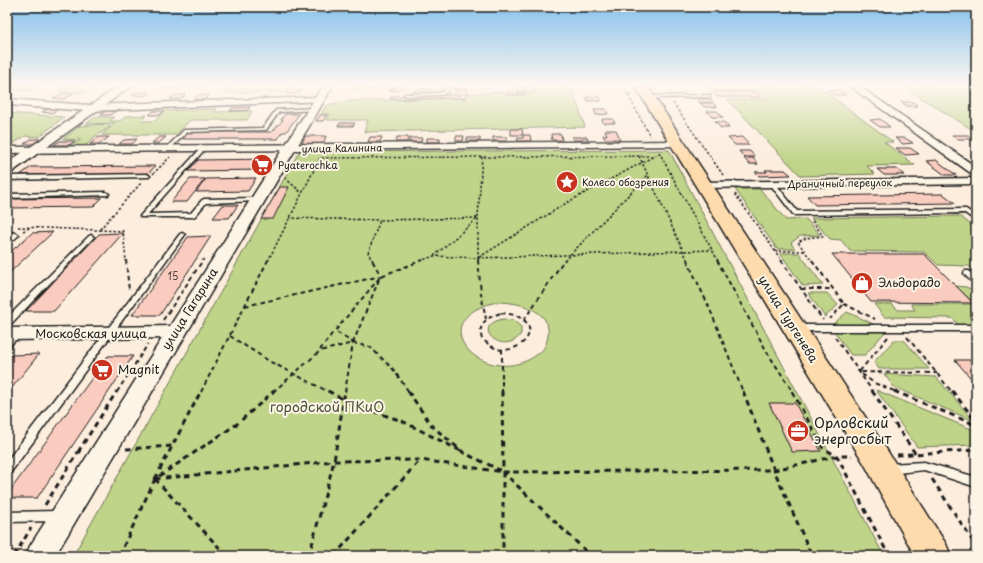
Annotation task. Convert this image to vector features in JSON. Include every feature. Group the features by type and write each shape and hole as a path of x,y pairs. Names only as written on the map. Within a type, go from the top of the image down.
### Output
{"main road":[{"path":"7,169 37,150 93,110"},
{"name":"улица Тургенева","path":"656,110 882,469 934,556"}],"street":[{"name":"улица Гагарина","path":"40,556 313,110"},
{"path":"888,110 976,172"},
{"name":"улица Калинина","path":"7,150 289,148 658,149 678,144"},
{"name":"Драничный переулок","path":"704,185 976,181"},
{"name":"Московская улица","path":"9,334 176,332"}],"lane":[{"path":"173,149 186,131 264,129 278,111 280,110"},
{"path":"203,149 143,216 192,215 204,201 257,200"},
{"path":"7,178 147,176"},
{"path":"773,184 795,213 966,211 976,219"},
{"path":"7,196 106,194"},
{"path":"7,234 16,235"},
{"path":"7,243 16,235"},
{"path":"7,469 111,333 182,235"},
{"path":"9,334 91,237"},
{"path":"967,273 976,282"},
{"path":"793,328 976,328"},
{"path":"882,469 924,466 976,482"},
{"path":"7,517 64,516"}],"path":[{"path":"637,110 767,352 800,403 823,448 836,456 889,556"},
{"path":"677,110 825,323 844,304"},
{"path":"100,229 147,176 154,174 173,149"},
{"path":"478,258 543,217 617,174 654,156 658,149"},
{"path":"482,150 478,218 478,258 481,294 486,319"},
{"path":"639,156 709,307 774,470 812,556"},
{"path":"119,556 155,479 230,336 320,158 654,156"},
{"path":"276,171 302,193"},
{"path":"524,320 568,255 648,175"},
{"path":"805,212 823,236 806,238 798,242 844,304 898,328 937,372 976,421"},
{"path":"290,218 380,220 478,218"},
{"path":"245,306 381,276 434,256 478,218"},
{"path":"380,220 368,253 381,276"},
{"path":"16,235 32,227"},
{"path":"434,256 478,258 712,250"},
{"path":"775,251 804,250"},
{"path":"78,452 206,257"},
{"path":"155,479 237,424 320,351 381,276"},
{"path":"309,556 334,461 353,343 381,276"},
{"path":"801,289 833,289"},
{"path":"501,313 510,314 524,320 530,331 529,337 525,343 510,349 502,350 494,348 482,339 480,328 486,319 501,313"},
{"path":"828,328 924,466 976,546"},
{"path":"859,372 898,328"},
{"path":"335,331 353,343 370,347 393,369 432,426 464,453"},
{"path":"230,336 269,361 344,400 370,411 402,421 503,472 590,556"},
{"path":"320,351 353,343"},
{"path":"502,350 503,556"},
{"path":"859,372 937,372"},
{"path":"859,372 874,383 976,425"},
{"path":"155,479 334,461 420,460 503,472 774,470"},
{"path":"334,556 420,460"},
{"path":"155,479 227,556"}],"green space":[{"path":"323,110 579,110 585,127 364,132 368,120 327,120 330,114 321,114"},
{"path":"738,110 850,110 893,142 884,142 915,165 867,166 875,174 801,176"},
{"path":"941,110 976,110 976,132"},
{"path":"165,111 252,111 247,120 190,120 176,135 102,135 115,123 86,124 95,117 114,117 110,121 120,121 126,116 147,115 141,121 155,121"},
{"path":"7,113 64,117 39,137 25,136 13,144 7,143 7,138 9,136 7,136"},
{"path":"107,124 110,127 93,138 86,146 61,146 70,145 81,140 63,139 79,126"},
{"name":"городской ПКиО","path":"669,150 884,556 73,556 299,152","holes":["497,302 505,302 523,306 539,313 545,319 548,327 548,336 545,346 538,354 518,364 498,365 481,359 468,349 461,337 462,323 473,311"]},
{"path":"735,189 760,189 786,220 806,219 820,235 800,236 791,243 795,249 777,249"},
{"path":"960,216 976,229 976,273 969,266 938,265 924,252 850,251 841,240 830,239 811,218"},
{"path":"780,253 799,253 823,285 803,286"},
{"path":"956,286 966,287 976,291 976,326 960,326 952,318 884,317 874,304 892,304 898,310 915,310 911,304 975,304"},
{"path":"808,293 827,293 838,305 825,317"},
{"path":"847,312 878,326 832,325"},
{"path":"503,319 513,320 521,327 521,334 514,341 506,343 499,342 492,338 489,333 489,328 493,323"},
{"path":"834,331 885,332 865,355 851,355"},
{"path":"894,340 904,340 929,369 879,369 874,362"},
{"path":"884,374 936,377 974,421 894,387"},
{"path":"876,390 976,431 976,445 917,447"}],"building":[{"path":"45,110 57,110 52,113 42,112"},
{"path":"594,110 607,110 608,114 596,115"},
{"path":"106,111 116,111 110,115 100,115"},
{"path":"153,111 164,111 160,115 149,115"},
{"path":"707,111 717,111 723,117 712,117"},
{"path":"285,114 299,114 286,132 282,132 278,139 183,139 189,132 272,132 283,120 281,120"},
{"path":"320,115 327,115 323,121 316,121"},
{"path":"602,119 613,119 615,123 603,123"},
{"path":"880,119 890,127 880,127 870,120"},
{"path":"715,122 724,122 729,128 721,128"},
{"path":"340,123 355,123 353,126 338,126"},
{"path":"511,129 522,129 523,135 511,135"},
{"path":"605,130 616,130 620,139 605,139 603,135 607,135"},
{"path":"551,134 561,134 562,140 552,140"},
{"path":"523,135 530,135 531,141 518,141 517,138 523,138"},
{"path":"952,135 968,135 973,139 957,139"},
{"path":"305,136 326,136 323,144 302,144"},
{"path":"456,136 464,136 463,141 456,141"},
{"path":"99,137 109,137 100,144 90,144"},
{"path":"159,137 166,137 159,143 152,143"},
{"path":"370,137 382,137 380,142 368,142"},
{"path":"397,137 408,137 407,142 396,142"},
{"path":"493,137 507,137 507,141 493,141"},
{"path":"572,137 587,137 588,140 573,140"},
{"path":"742,137 749,145 735,145 728,138"},
{"path":"410,138 422,138 421,142 409,142"},
{"path":"427,138 440,138 440,142 427,142"},
{"path":"467,138 480,138 480,141 467,141"},
{"path":"895,138 905,138 913,143 903,144"},
{"path":"31,139 40,139 33,144 24,144"},
{"path":"137,139 132,144 119,144 124,140"},
{"path":"60,141 75,141 69,145 54,145"},
{"path":"896,148 910,148 919,154 905,155"},
{"path":"739,151 750,151 755,157 744,157"},
{"path":"744,158 753,158 758,164 749,164"},
{"path":"270,159 263,170 188,171 198,160"},
{"path":"936,160 956,175 945,175 926,161"},
{"path":"155,166 148,174 20,175 31,167"},
{"path":"877,169 897,169 904,175 884,175"},
{"path":"765,170 785,170 791,175 759,176 755,172 767,172"},
{"path":"256,178 248,191 196,192 206,179"},
{"path":"190,179 205,179 187,202 171,202"},
{"path":"280,187 289,187 273,219 261,219"},
{"path":"943,194 955,203 815,205 807,196"},
{"path":"102,198 93,207 7,208 7,199"},
{"path":"223,205 238,205 229,218 213,218"},
{"path":"53,232 7,275 7,255 32,233"},
{"path":"123,233 54,311 26,311 99,234"},
{"path":"211,236 160,315 132,315 188,237"},
{"path":"832,254 924,254 973,303 871,302"},
{"path":"39,354 7,394 7,360 12,355"},
{"path":"108,356 133,356 37,498 7,498 7,495"},
{"path":"955,360 976,360 976,384"},
{"path":"769,403 795,403 821,451 792,452"}],"place":[{"name":"Pyaterochka","path":"262,165"},
{"name":"Колесо обозрения","path":"567,182"},
{"name":"Эльдорадо","path":"862,283"},
{"name":"Magnit","path":"102,370"},
{"name":"Орловский энергосбыт","path":"798,431"}]}
